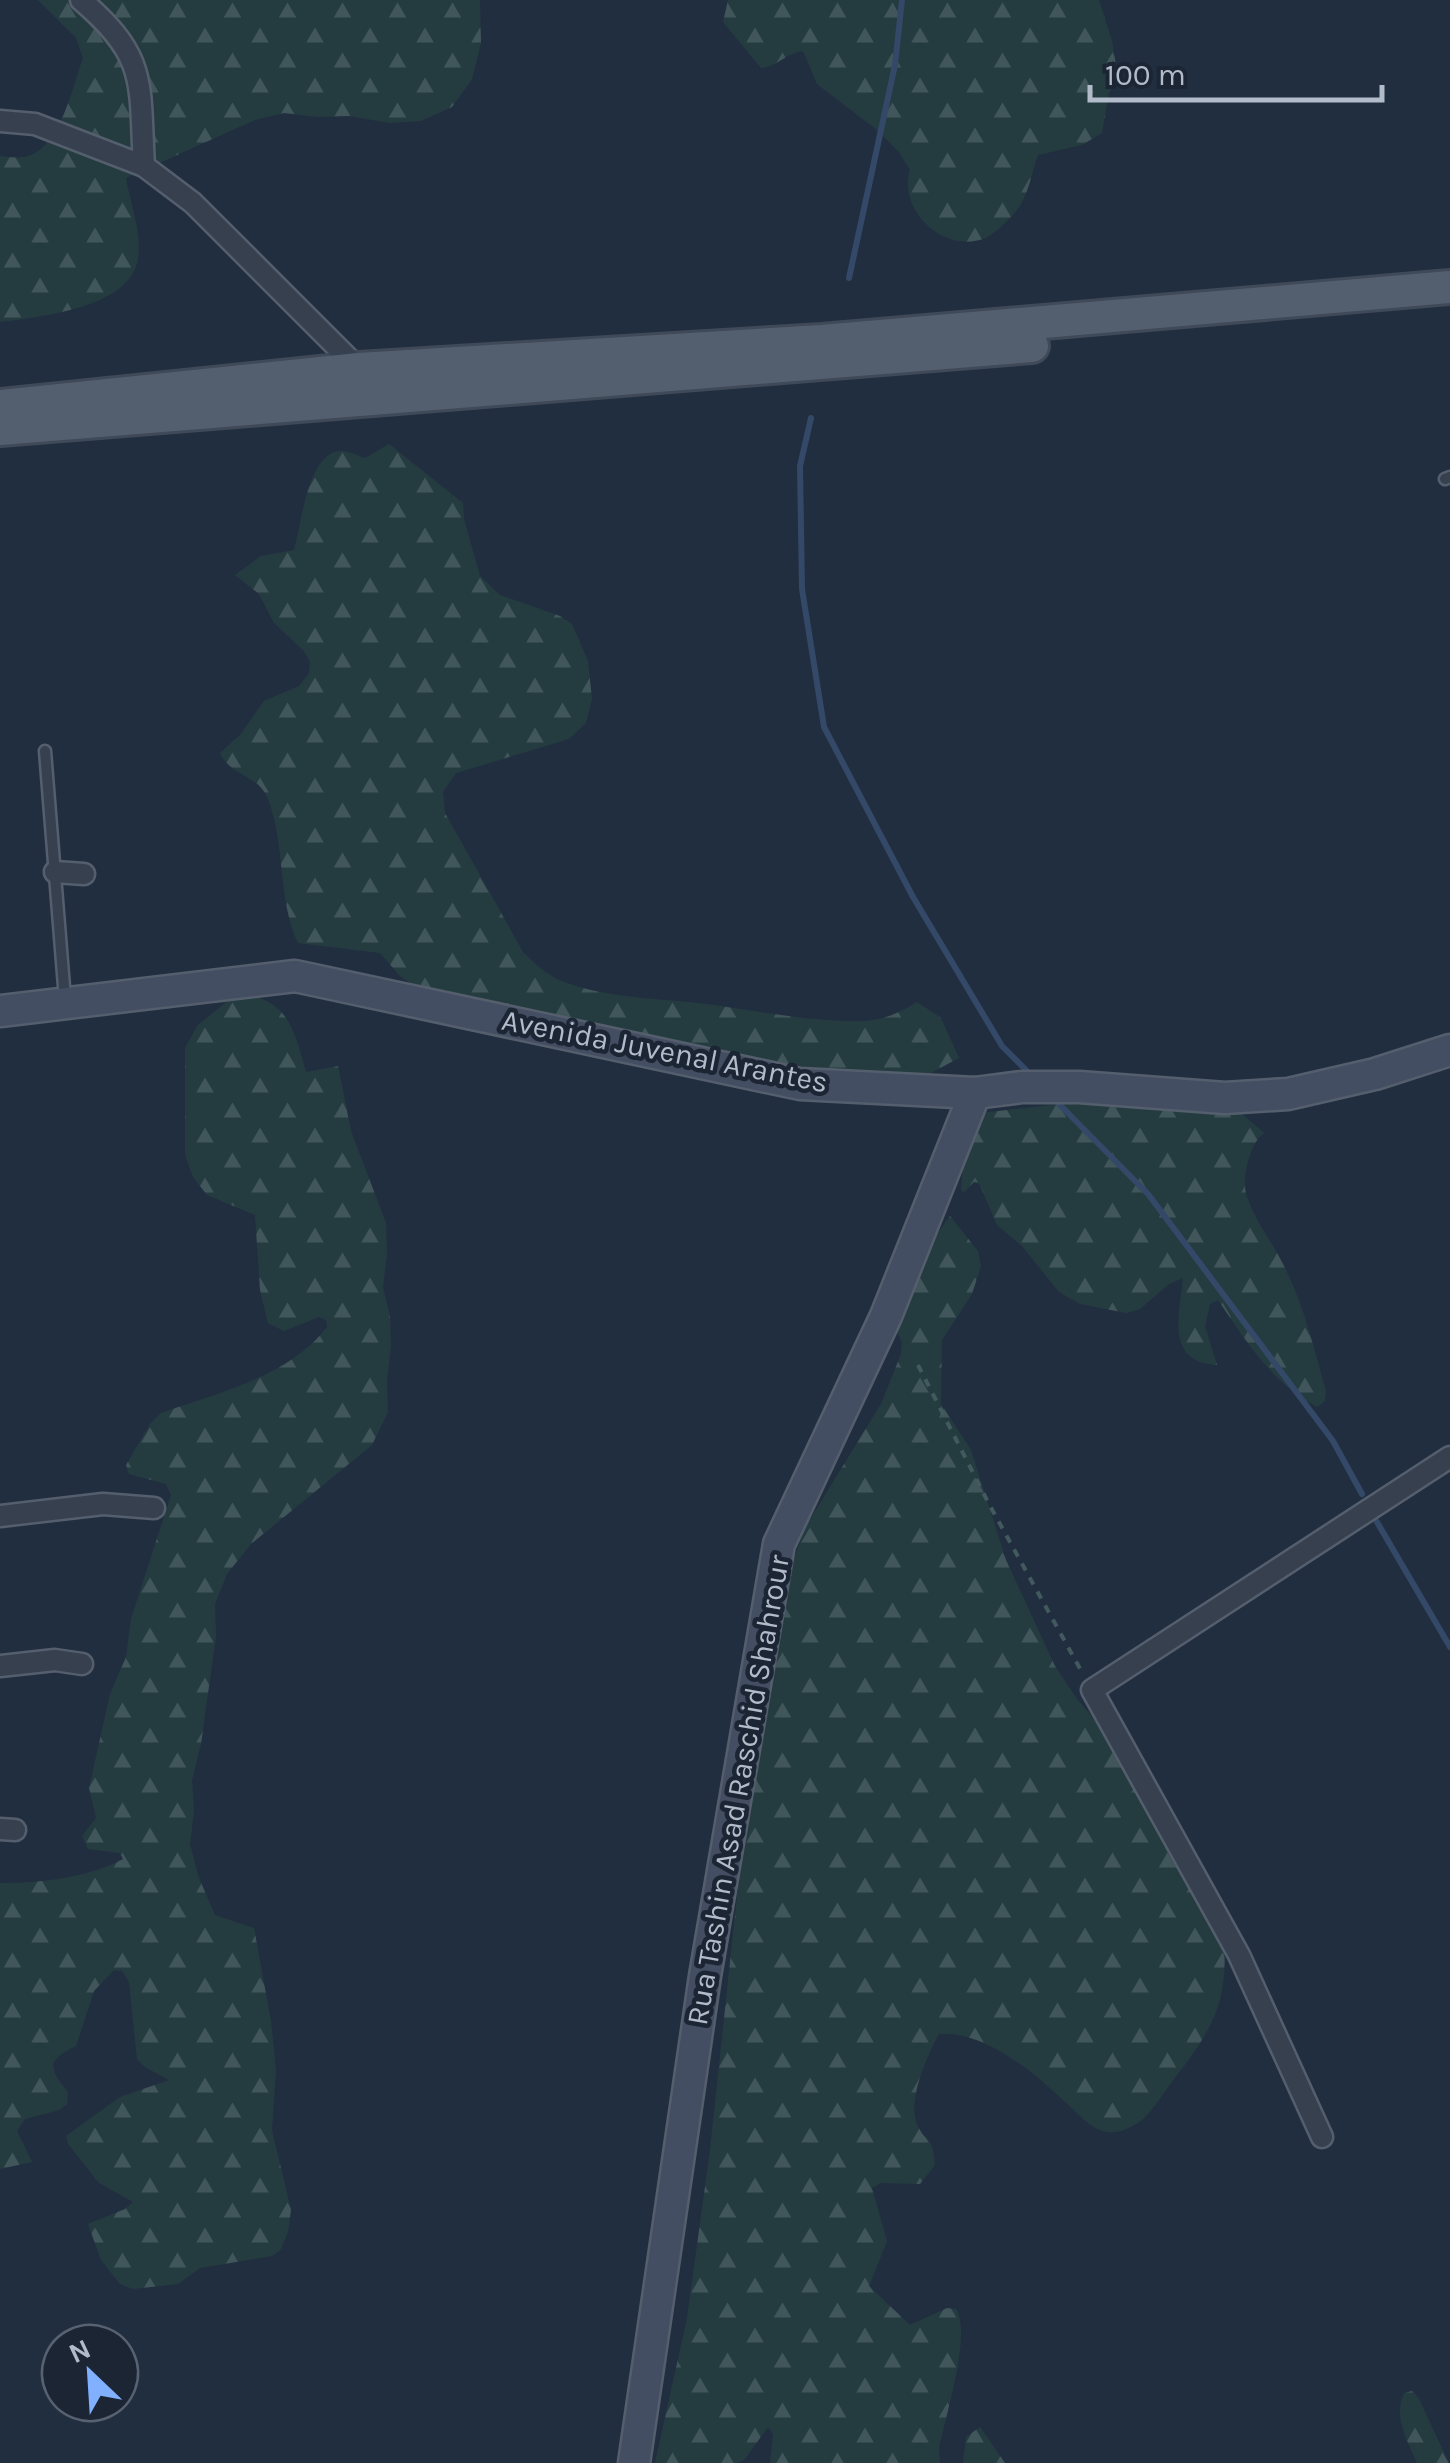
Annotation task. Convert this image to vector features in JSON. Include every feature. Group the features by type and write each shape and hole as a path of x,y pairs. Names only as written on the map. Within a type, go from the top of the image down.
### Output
{"main road":[{"path":"0,406 359,369 822,341 1450,287"},
{"path":"0,429 1450,309"}],"street":[{"path":"80,0 104,20 131,55 140,94 144,166"},
{"path":"0,121 35,124 144,166 192,203 359,369"},
{"path":"56,872 84,874"},
{"name":"Avenida Juvenal Arantes","path":"0,1011 295,976 800,1084 975,1093 1041,1087 1225,1098 1288,1094 1375,1074 1450,1050"},
{"name":"Rua Tashin Asad Raschid Shahrour","path":"634,2463 705,1976 779,1544 886,1316 975,1093"},
{"path":"1322,2137 1239,1955 1092,1690 1450,1458"},
{"path":"0,1516 103,1504 154,1508"},
{"path":"0,1666 54,1660 82,1664"}],"lane":[{"path":"46,750 66,1003"}],"path":[{"path":"918,1365 989,1504 1092,1690"}],"green space":[{"path":"38,0 480,0 481,43 472,79 452,107 421,121 390,123 349,116 284,113 255,120 126,178 139,242 137,263 130,278 99,300 79,308 0,322 0,156 24,157 47,143 63,116 83,58 76,38"},
{"path":"728,0 1099,0 1118,77 1109,93 1102,133 1082,145 1038,155 1025,195 1008,220 985,238 955,240 940,235 917,214 908,185 910,170 899,152 817,84 803,51 761,68 723,22"},
{"path":"389,444 463,503 480,576 500,595 572,624 588,661 592,699 586,723 569,739 456,773 443,792 445,813 523,952 560,980 632,997 838,1021 882,1018 917,1002 941,1018 959,1058 914,1082 888,1089 435,1001 400,976 380,953 298,943 287,908 268,799 258,785 231,767 220,753 240,735 264,701 299,686 309,673 310,662 304,651 274,623 259,594 235,575 261,556 294,550 313,476 330,454 344,451 365,458"},
{"path":"236,994 267,1001 278,1009 292,1029 306,1072 338,1066 351,1131 386,1223 383,1287 390,1316 391,1347 388,1412 372,1445 251,1544 227,1574 215,1604 216,1636 192,1780 190,1844 199,1878 215,1915 254,1928 271,2021 276,2070 272,2130 291,2210 288,2232 281,2249 272,2256 200,2268 178,2284 133,2289 120,2284 101,2260 88,2224 133,2202 99,2183 66,2136 120,2097 169,2080 137,2059 129,1982 122,1971 114,1970 94,1991 76,2046 59,2056 53,2066 68,2092 67,2104 25,2119 17,2131 32,2162 0,2169 0,1883 63,1878 123,1859 120,1853 88,1849 82,1836 96,1818 89,1788 110,1694 126,1657 131,1619 171,1495 166,1484 129,1474 126,1465 150,1424 161,1413 273,1371 293,1359 327,1327 326,1320 319,1317 284,1331 268,1323 260,1290 255,1215 207,1195 193,1177 185,1155 185,1048 197,1026"},
{"path":"1085,1101 1228,1102 1264,1133 1254,1145 1248,1163 1247,1197 1297,1296 1326,1391 1325,1401 1317,1407 1286,1386 1261,1360 1218,1300 1210,1304 1205,1326 1217,1365 1189,1355 1179,1334 1183,1278 1169,1284 1140,1309 1126,1313 1080,1304 1059,1292 1022,1246 997,1225 979,1183 961,1190 963,1164 980,1113"},
{"path":"950,1216 978,1251 981,1266 972,1294 942,1340 941,1404 971,1450 1006,1560 1055,1666 1077,1699 1137,1769 1224,1946 1220,1998 1201,2042 1152,2109 1138,2123 1116,2132 1089,2124 1038,2078 990,2046 939,2034 925,2065 915,2103 917,2124 931,2144 935,2165 920,2184 881,2183 872,2188 887,2241 869,2286 910,2325 947,2308 956,2309 961,2337 939,2448 940,2463 770,2463 773,2434 768,2427 745,2459 737,2463 655,2463 687,2318 710,2150 750,1774 781,1594 806,1526 881,1404 901,1354 902,1343 896,1328 930,1244"},
{"path":"1412,2391 1449,2463 1417,2463 1400,2411 1404,2393"},
{"path":"980,2427 1005,2463 963,2463 966,2437"}],"waterway":[{"path":"849,278 895,65 902,0"},
{"path":"811,418 800,466 802,589 824,727 913,897 1002,1046 1027,1071"},
{"path":"1058,1103 1148,1194 1333,1441 1362,1494"},
{"path":"1377,1522 1450,1647"}]}
